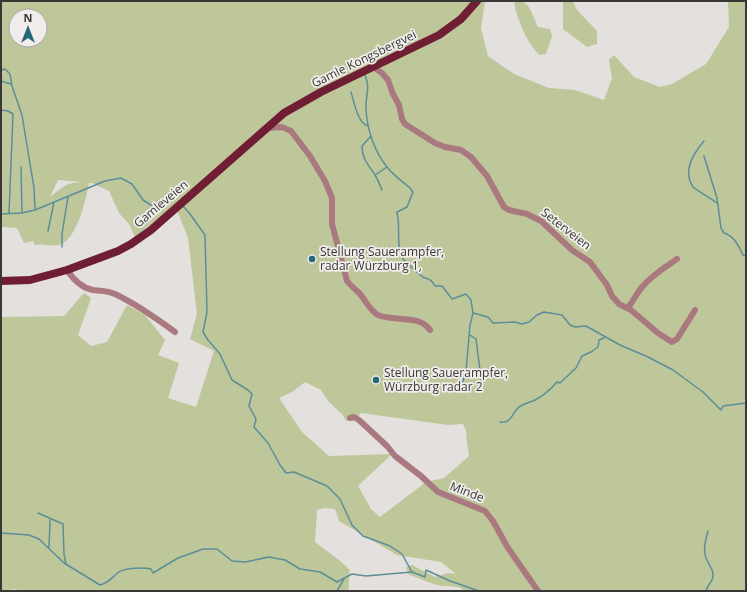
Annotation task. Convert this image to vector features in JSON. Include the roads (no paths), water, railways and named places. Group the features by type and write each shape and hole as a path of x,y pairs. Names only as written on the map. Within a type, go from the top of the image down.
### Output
{"main road":[{"name":"Gamle Kongsbergvei","path":"258,136 284,113 297,105 428,41 446,30 461,19 477,1"},
{"name":"Gamleveien","path":"1,281 30,280 67,270 111,254 137,240 151,230 258,136"}],"street":[{"name":"Seterveien","path":"374,67 388,80 393,94 400,104 402,119 405,124 435,143 445,147 461,150 471,157 487,176 504,208 527,214 541,221 572,250 590,262 607,284 614,300 618,304 637,314 662,336 672,342 677,339 695,310"},
{"path":"268,128 285,128 291,131 310,156 325,181 332,198 332,224 348,283 363,297 376,314 419,322 426,325 430,330"},
{"path":"628,308 642,287 677,259"},
{"path":"67,270 73,279 85,287 114,294 146,311 175,332"},
{"name":"Minde","path":"350,418 354,417 359,420 387,446 398,459 421,476 438,492 485,511 493,521 518,564 538,591"}],"waterway":[{"path":"1,70 5,69 10,74 12,86 22,115 34,188 35,210"},
{"path":"365,75 368,84 366,104 367,117 375,147 382,161 389,170 413,192 407,207 397,212 401,255 404,260 423,277 429,279 435,286 442,286 452,299 466,294 471,300 473,313 470,325 466,371 461,388"},
{"path":"1,81 11,84"},
{"path":"351,92 359,117 368,126"},
{"path":"1,110 8,111 13,114 9,213"},
{"path":"371,136 362,146 363,154 382,190"},
{"path":"704,141 693,156 689,168 690,181 693,187 717,203"},
{"path":"704,156 717,198 721,228 724,233 731,236 743,255 746,256"},
{"path":"21,167 22,213"},
{"path":"375,175 387,167"},
{"path":"1,214 22,213 35,210 105,181 121,178 132,184 143,200 154,207 164,204"},
{"path":"62,247 62,234 68,197"},
{"path":"48,231 54,202"},
{"path":"183,206 205,235 207,312 203,332 220,354 232,380 252,394 249,406 256,419 254,427 268,443 286,473 294,472 327,486 340,499 352,525 363,536 390,546 402,554 412,572 425,577 426,570 450,581 479,591"},
{"path":"473,313 488,317 493,323 515,322 522,324 529,322 537,315 544,312 562,315 570,325 575,327 586,326 620,345 673,370 703,392 721,410 723,406 746,403"},
{"path":"470,335 476,339 482,386"},
{"path":"500,422 506,422 520,406 542,396 557,382 560,383 576,368 582,356 598,347 599,340 604,338"},
{"path":"472,373 482,374"},
{"path":"38,513 63,524 64,554 66,564"},
{"path":"49,548 50,520"},
{"path":"706,591 713,575 705,554 705,543 708,531"},
{"path":"1,533 29,535 39,539 64,563 100,585 108,581 119,572 130,569 151,569 153,573 178,558 203,549 217,549 232,561 245,562 269,557 285,560 300,569 320,572 337,582 352,574 366,576 412,572"},
{"path":"337,591 344,579"}],"place":[{"name":"Stellung Sauerampfer, radar Würzburg 1,","path":"312,259"},
{"name":"Stellung Sauerampfer, Würzburg radar 2","path":"376,380"}]}
